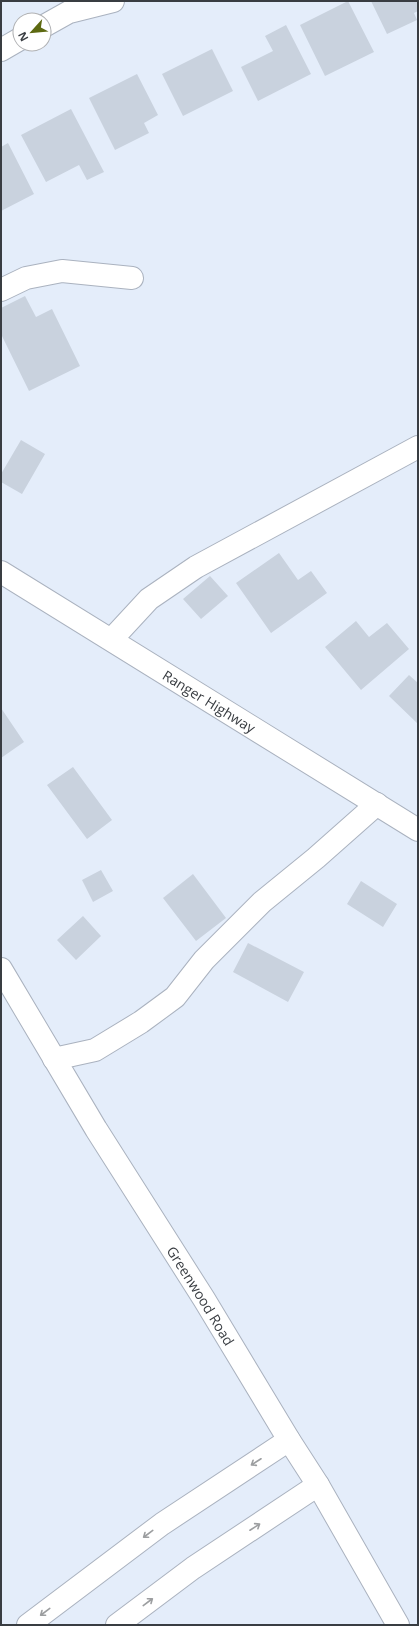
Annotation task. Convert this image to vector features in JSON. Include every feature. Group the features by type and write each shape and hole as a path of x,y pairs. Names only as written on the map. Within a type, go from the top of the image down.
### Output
{"street":[{"path":"52,22 69,12 113,1"},
{"path":"1,50 12,44"},
{"path":"1,290 26,278 62,271 132,278"},
{"path":"112,639 149,599 196,567 418,447"},
{"name":"Ranger Highway","path":"1,572 112,639 418,830"},
{"path":"54,1059 95,1050 141,1022 175,997 204,960 262,902 316,858 377,804"},
{"name":"Greenwood Road","path":"1,969 96,1128 204,1299 318,1486 398,1625"},
{"path":"28,1625 162,1524 289,1440"},
{"path":"117,1625 193,1568 318,1486"}],"building":[{"path":"348,1 374,52 325,76 300,25"},
{"path":"371,1 418,1 418,11 414,13 417,20 387,34"},
{"path":"286,25 311,74 258,101 241,67 273,51 265,36"},
{"path":"212,49 233,91 183,116 162,74"},
{"path":"137,74 158,115 144,123 149,133 115,150 89,98"},
{"path":"71,109 104,172 87,180 79,165 46,182 21,135"},
{"path":"8,143 34,194 1,211 1,147"},
{"path":"25,296 36,317 52,309 80,366 29,391 1,334 1,308"},
{"path":"21,440 45,454 22,494 1,482 1,474"},
{"path":"279,553 298,580 311,571 327,593 271,633 236,583"},
{"path":"210,576 228,596 201,619 183,599"},
{"path":"356,621 369,637 387,623 409,649 361,690 325,647"},
{"path":"409,675 418,683 418,724 389,696"},
{"path":"1,708 24,742 1,758"},
{"path":"73,767 112,820 87,839 47,785"},
{"path":"101,870 113,891 93,902 82,880"},
{"path":"193,874 226,918 196,941 163,898"},
{"path":"361,881 397,904 383,927 347,904"},
{"path":"83,916 101,936 76,960 57,940"},
{"path":"248,943 304,972 288,1002 233,972"}]}
